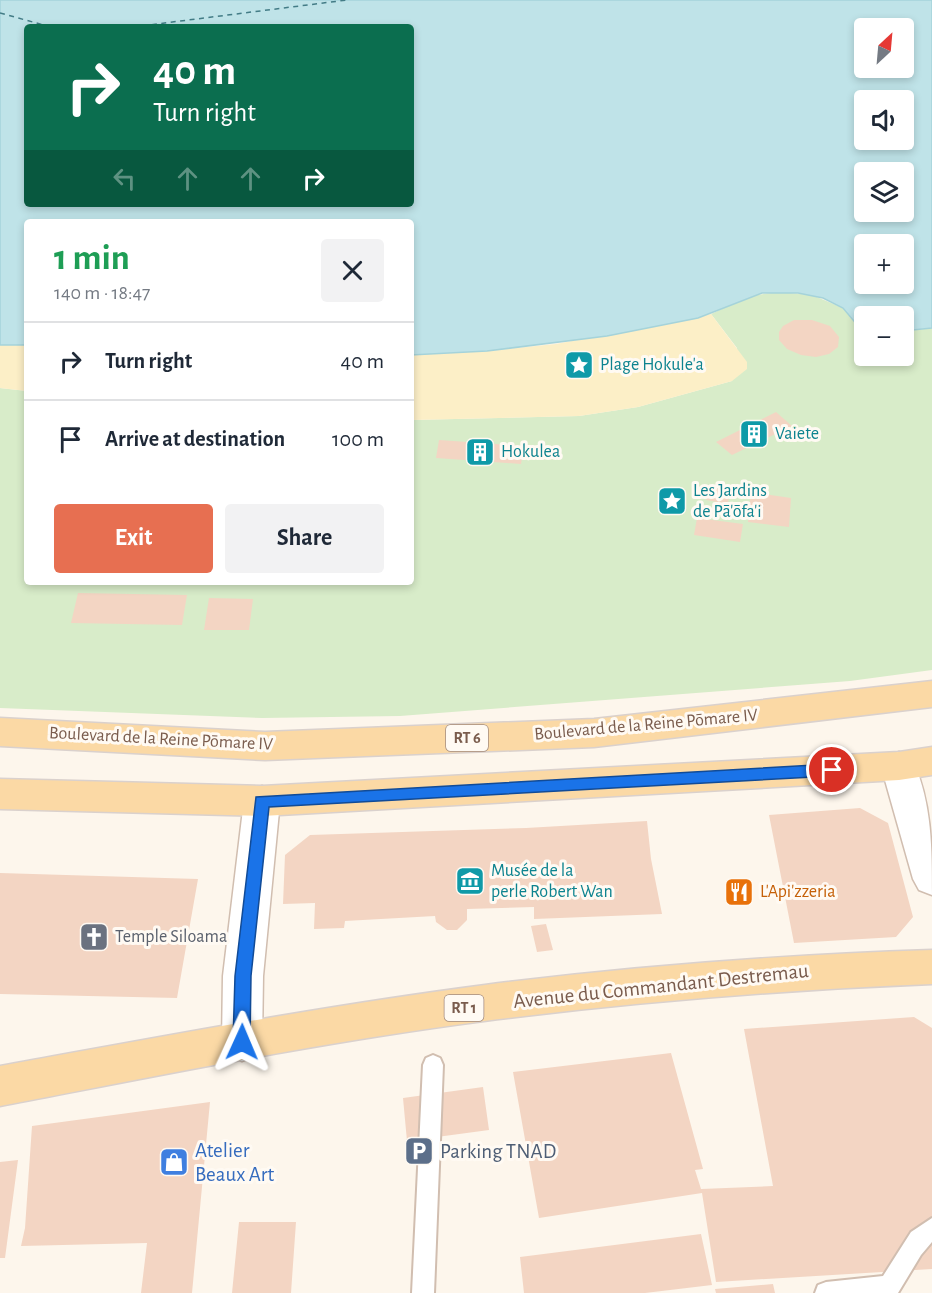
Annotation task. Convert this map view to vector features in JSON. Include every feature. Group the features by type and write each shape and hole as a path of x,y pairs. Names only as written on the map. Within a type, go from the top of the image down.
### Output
{"main road":[{"name":"Boulevard de la Reine Pōmare IV","path":"0,732 265,746 594,733 932,694"},
{"path":"0,794 262,801 916,763"},
{"name":"Avenue du Commandant Destremau","path":"0,1086 336,1025 429,1019 669,983 812,971 932,967"}],"street":[{"path":"916,763 932,879"},
{"path":"242,1042 243,976 262,801"}],"lane":[{"path":"423,1293 433,1065"},
{"path":"826,1293 890,1290 915,1245 924,1233 932,1229"}],"green space":[{"name":"Les Jardins de Pā'ōfa'i","path":"779,292 812,295 843,308 854,321 854,366 914,366 914,330 932,328 932,670 850,681 400,716 262,718 0,708 0,388 24,391 24,585 414,585 414,420 579,416 638,407 732,381 737,348 711,314 750,296"}],"sand":[{"name":"Plage Hokule'a","path":"711,314 747,362 747,369 732,381 638,407 579,416 414,420 414,355 556,344"},
{"path":"0,345 24,345 24,391 0,388"}],"water":[{"path":"0,0 932,0 932,328 914,330 914,306 854,306 854,321 843,308 823,298 798,293 762,293 698,318 607,336 487,351 414,355 414,219 24,219 24,345 0,345"}],"building":[{"path":"794,320 812,320 830,326 839,337 838,347 829,354 816,357 801,355 787,349 779,340 779,332 783,326"},
{"name":"Vaiete","path":"776,412 792,426 732,455 716,442"},
{"name":"Hokulea","path":"439,440 524,446 521,464 436,458"},
{"path":"708,487 730,490 728,504 706,500"},
{"path":"751,492 791,498 789,527 748,522"},
{"path":"697,518 743,524 740,542 694,535"},
{"path":"78,593 187,595 182,625 71,623"},
{"path":"209,598 253,599 249,630 204,630"},
{"path":"860,808 888,823 913,917 896,937 794,943 769,815"},
{"name":"Musée de la perle Robert Wan","path":"647,821 651,859 662,914 534,919 534,907 467,909 467,920 457,930 447,930 436,922 435,916 345,921 344,928 314,929 315,903 283,904 285,855 310,835 526,828"},
{"name":"Temple Siloama","path":"0,873 198,879 177,998 0,994"},
{"path":"546,924 553,950 537,952 531,926"},
{"path":"914,1017 932,1028 932,1269 716,1282 702,1193 539,1218 513,1072 671,1053 703,1169 695,1170 701,1189 773,1186 744,1029"},
{"path":"483,1087 489,1130 407,1141 403,1098"},
{"path":"210,1102 192,1293 141,1293 147,1243 21,1246 25,1228 32,1126"},
{"path":"18,1160 5,1258 0,1258 0,1162"},
{"path":"239,1222 296,1222 291,1293 232,1293"},
{"path":"701,1234 712,1285 645,1293 524,1293 520,1257"},
{"path":"773,1284 775,1293 716,1293 715,1289"}],"ferry route":[{"path":"157,24 347,0"},
{"path":"0,13 40,24"}],"place":[{"name":"Plage Hokule'a","path":"579,365"},
{"name":"Vaiete","path":"754,434"},
{"name":"Hokulea","path":"480,452"},
{"name":"Les Jardins de Pā'ōfa'i","path":"672,501"},
{"name":"Musée de la perle Robert Wan","path":"470,881"},
{"name":"L'Api'zzeria","path":"739,892"},
{"name":"Temple Siloama","path":"94,937"},
{"name":"Parking TNAD","path":"419,1151"},
{"name":"Atelier Beaux Art","path":"174,1162"}],"route":[{"path":"242,1042 243,976 262,801 832,770"}]}
